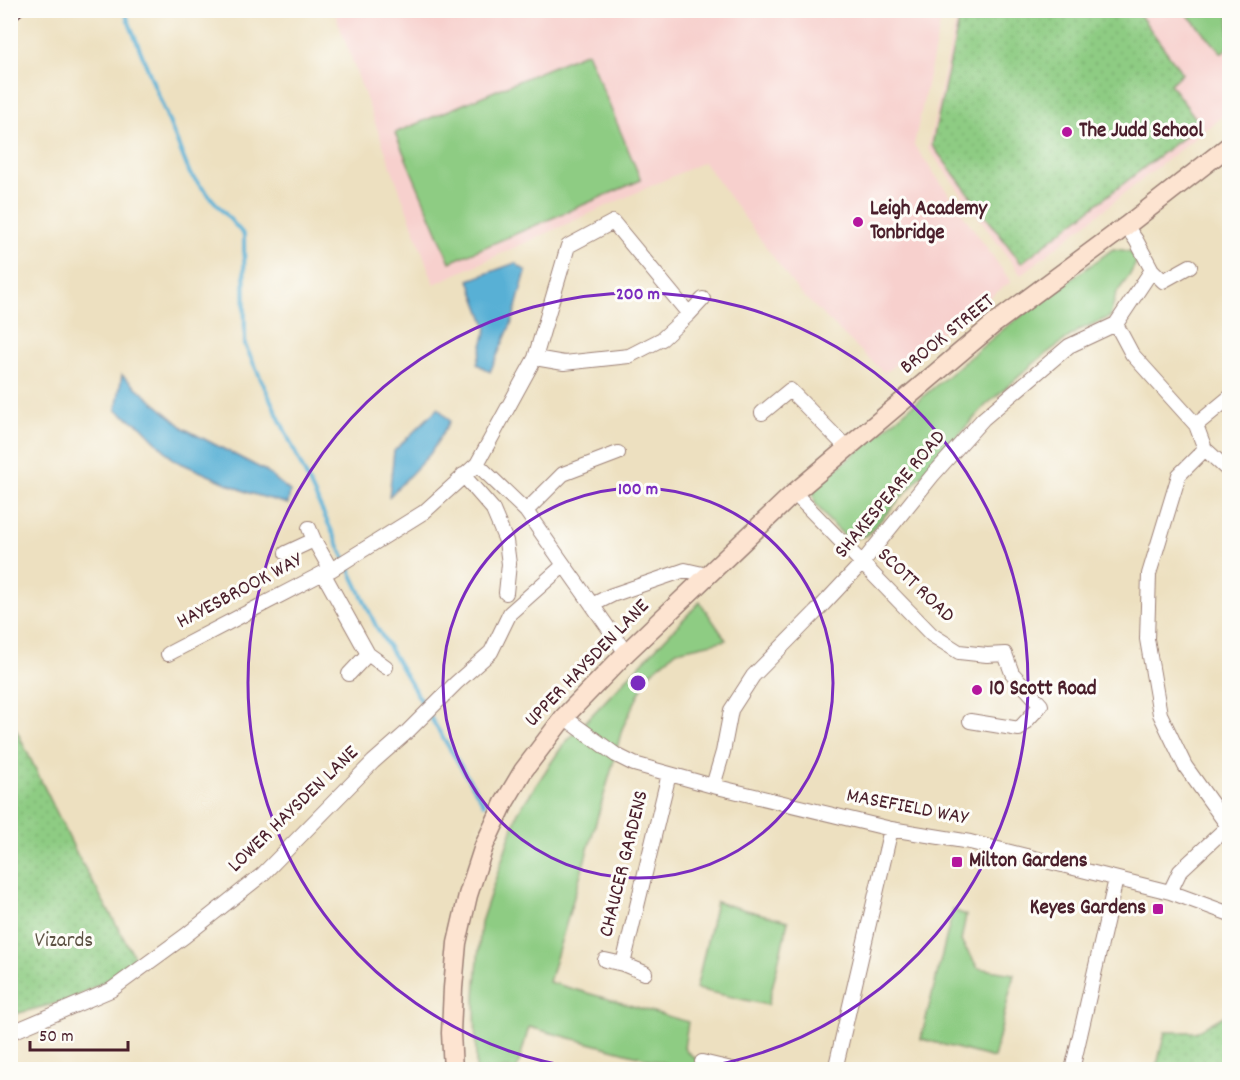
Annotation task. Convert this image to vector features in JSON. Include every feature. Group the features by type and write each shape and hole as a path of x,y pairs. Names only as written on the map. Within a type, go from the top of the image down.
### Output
{"street":[{"name":"BROOK STREET","path":"707,575 794,493 995,323 1230,145"},
{"path":"627,653 526,511 477,464 535,358 568,246 613,222 689,314"},
{"path":"1126,226 1152,270 1163,281 1190,266"},
{"path":"1152,270 1116,324 1132,354 1196,425 1205,449 1230,472"},
{"path":"535,358 564,363 629,356 662,339 703,299"},
{"name":"SHAKESPEARE ROAD","path":"713,786 723,752 731,710 753,676 862,563 932,476 983,419 1070,346 1116,324"},
{"path":"762,413 790,390 847,448"},
{"path":"1196,425 1230,397"},
{"path":"1170,892 1180,870 1228,828 1185,766 1160,714 1147,639 1149,574 1179,476 1205,449"},
{"path":"526,511 563,474 618,453"},
{"name":"HAYESBROOK WAY","path":"168,654 327,571 424,512 477,464"},
{"path":"463,475 492,508 506,541 509,564 506,593"},
{"name":"SCOTT ROAD","path":"794,493 932,635 959,652 1005,654 1012,673 1048,702 1019,729 970,721"},
{"name":"HAYESBROOK WAY","path":"286,553 312,534 327,571"},
{"name":"LOWER HAYSDEN LANE","path":"10,1034 111,990 185,936 263,874 373,762 491,652 510,613 564,565"},
{"path":"592,605 612,595 685,570 707,575"},
{"path":"327,571 368,654 386,667"},
{"name":"UPPER HAYSDEN LANE","path":"453,1070 451,1033 457,943 468,895 484,846 504,803 523,771 564,717 707,575"},
{"path":"349,674 368,654"},
{"name":"MASEFIELD WAY","path":"564,717 634,764 713,786 891,829 970,842 1170,892 1230,914"},
{"name":"CHAUCER GARDENS","path":"622,964 669,774"},
{"path":"835,1070 891,829"},
{"path":"1072,1070 1116,879"},
{"name":"CHAUCER GARDENS","path":"605,960 645,973"},
{"path":"702,1062 736,1070"}],"shaded area":[{"name":"Leigh Academy Tonbridge","path":"334,11 943,11 914,145 1011,282 884,373 798,291 704,162 434,284"},
{"name":"The Judd School","path":"958,11 1229,11 1229,111 1021,275 928,148"}],"green space":[{"name":"The Judd School","path":"961,11 1137,11 1182,73 1170,84 1200,124 1021,263 932,145"},
{"path":"1184,11 1229,11 1229,46 1222,53"},
{"path":"587,52 641,180 450,262 395,133"},
{"path":"1113,249 1131,252 1136,263 1116,294 1110,317 1079,330 1039,359 985,406 867,535 857,538 844,535 829,521 815,503 813,490 822,481 1006,327"},
{"path":"700,602 726,640 677,651 648,675 622,729 549,982 688,1022 684,1048 689,1054 707,1063 736,1069 686,1069 529,1027 517,1069 476,1070 475,996 481,922 518,812 563,745"},
{"name":"Vizards","path":"11,719 77,854 136,960 111,978 69,1000 11,1015"},
{"path":"716,902 788,921 768,1005 696,989"},
{"path":"953,910 966,915 961,941 978,968 1014,974 994,1058 921,1039"},
{"path":"1229,1013 1229,1069 1156,1069 1165,1032 1196,1032"}],"water":[{"path":"515,263 526,271 512,322 490,372 477,364 487,328 469,280"},
{"path":"122,375 185,429 264,470 290,491 288,504 249,493 174,460 141,426 116,410"},
{"path":"438,408 450,421 430,454 389,497 394,451"}],"waterway":[{"path":"124,10 190,174 244,235 245,345 376,626 426,709"},
{"path":"429,715 484,804"}],"railway":[{"path":"10,21 23,10"}],"place":[{"name":"The Judd School","path":"1067,132"},
{"name":"Leigh Academy Tonbridge","path":"858,222"},
{"name":"10 Scott Road","path":"977,690"},
{"name":"Milton Gardens","path":"957,862"},
{"name":"Keyes Gardens","path":"1158,909"}]}
